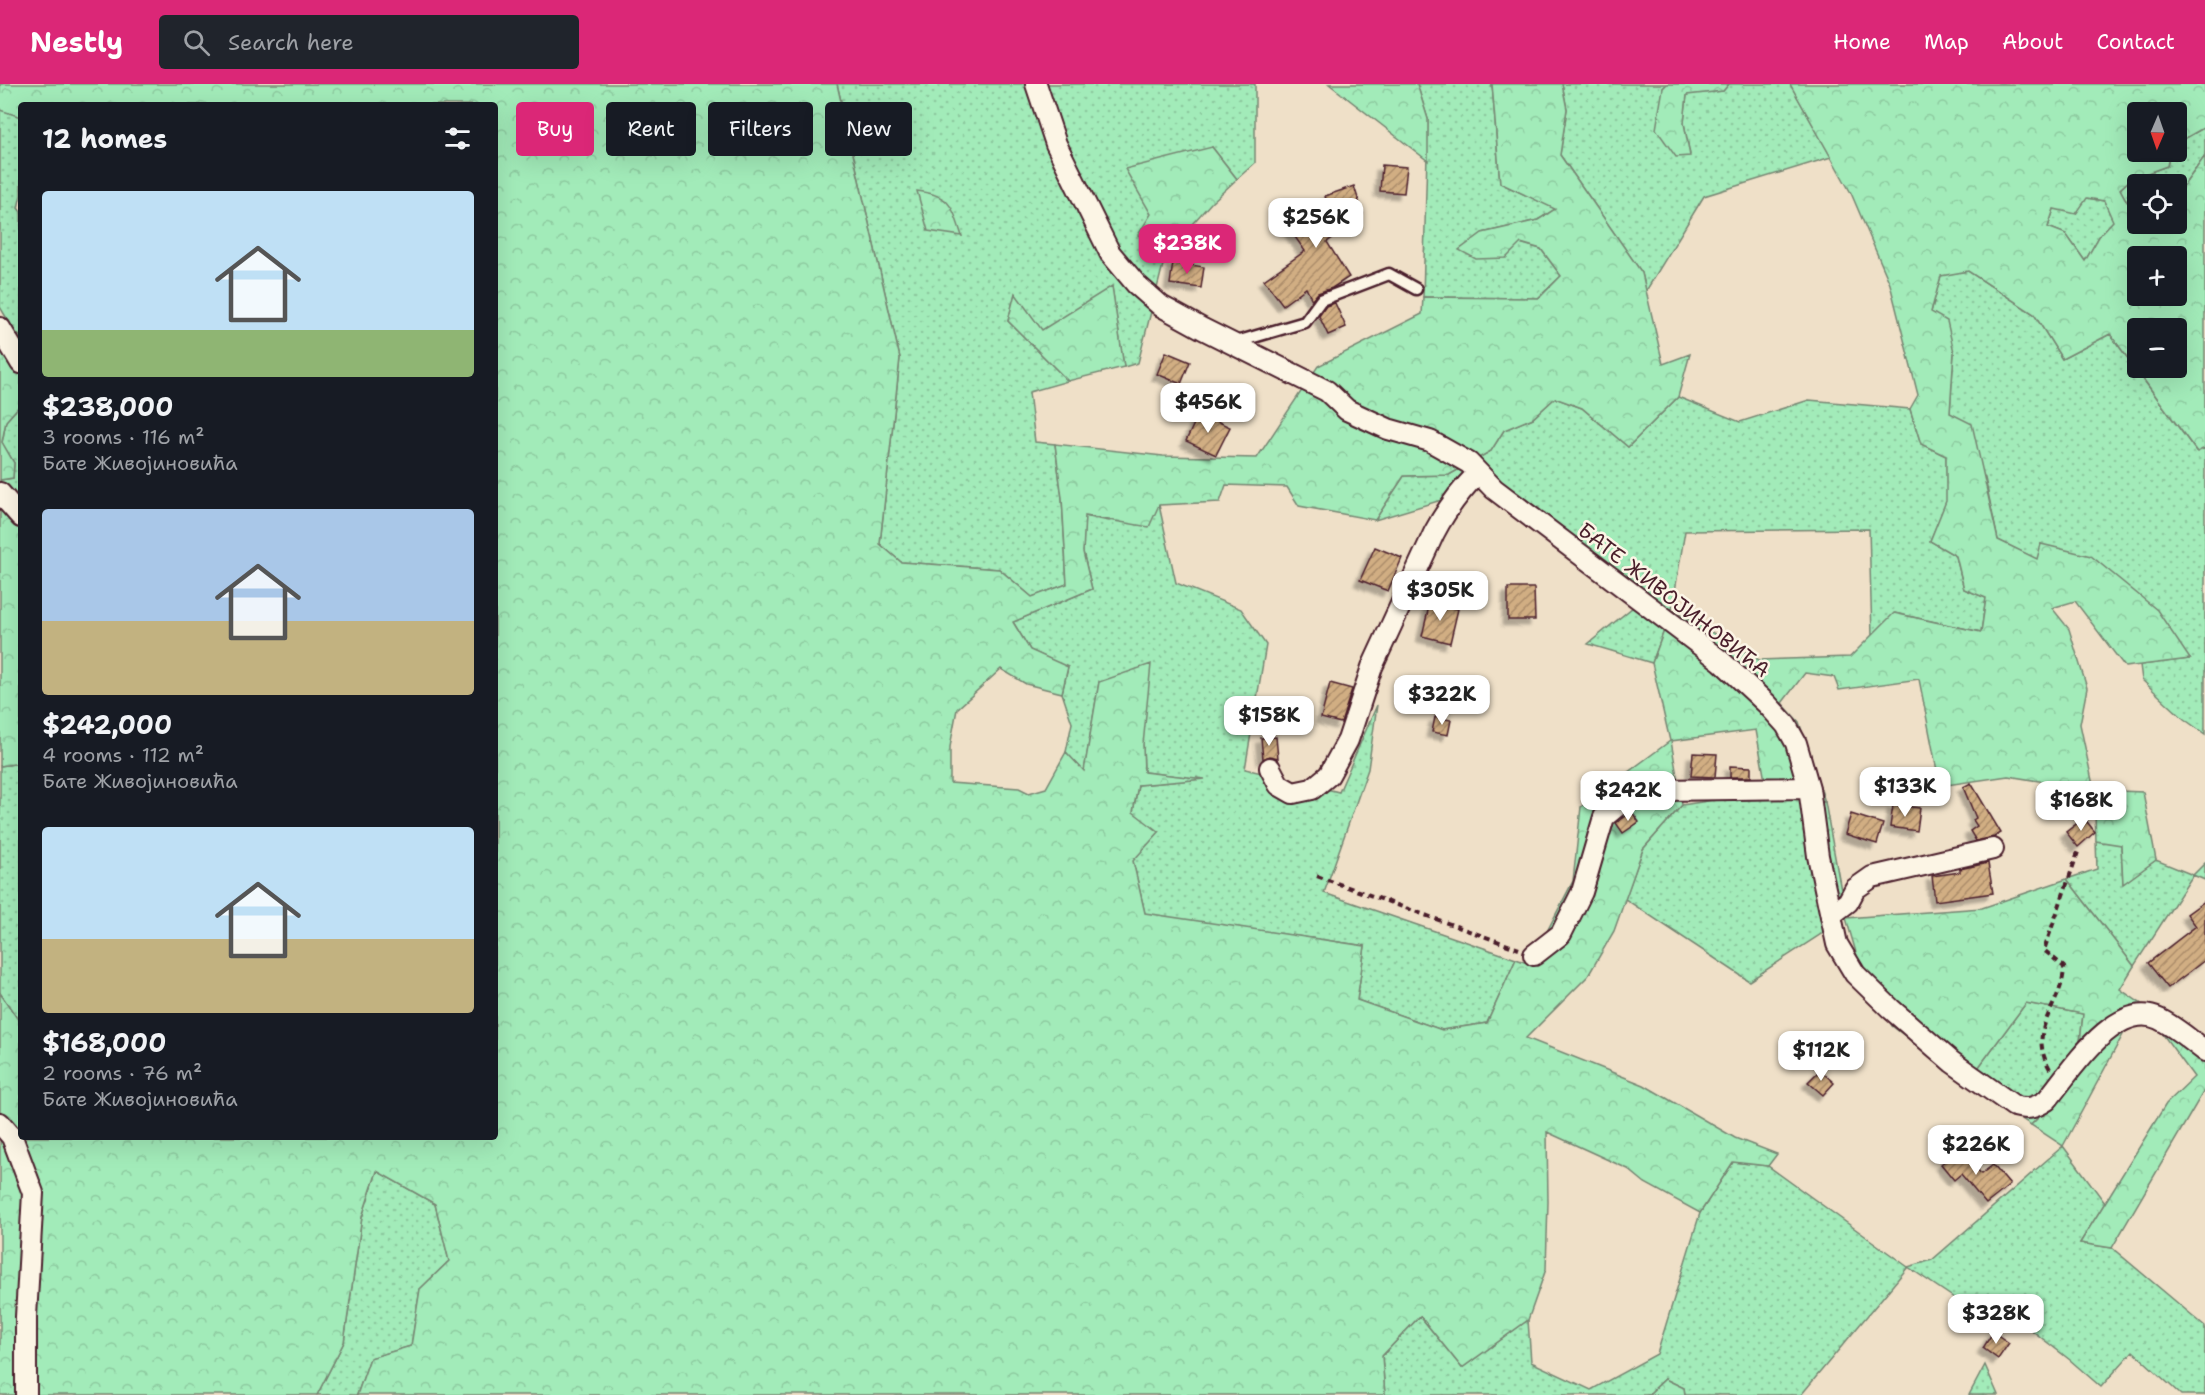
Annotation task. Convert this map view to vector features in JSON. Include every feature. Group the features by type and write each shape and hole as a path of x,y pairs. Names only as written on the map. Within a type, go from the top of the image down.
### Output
{"street":[{"name":"БАТЕ ЖИВОЈИНОВИЋА","path":"1036,84 1056,144 1110,253 1136,284 1161,306 1230,344 1286,369 1327,391 1347,410 1388,429 1430,441 1469,463 1503,497 1721,662 1767,704 1786,725 1796,743 1809,788 1818,856 1837,944 1856,974 1891,1009 1952,1062 2014,1106 2025,1109 2036,1108 2042,1104 2105,1031 2128,1017 2157,1018 2205,1051"},
{"path":"0,328 18,358"},
{"path":"1270,768 1279,785 1293,793 1312,789 1329,775 1348,740 1372,667 1434,533 1445,512 1478,473"},
{"path":"0,493 18,514"},
{"path":"1534,955 1561,934 1582,892 1604,817 1622,802 1662,790 1809,788"},
{"path":"1831,915 1848,902 1855,889 1872,877 1993,849"},
{"path":"0,1123 12,1137 33,1193 26,1317 26,1395"}],"lane":[{"path":"1230,344 1305,322 1321,300 1389,274 1416,290"}],"path":[{"path":"2060,1085 2043,1057 2041,1032 2063,980 2064,967 2044,950 2078,852"},
{"path":"1317,876 1534,955"}],"green space":[{"path":"0,84 837,84 841,102 825,102 825,156 854,156 900,358 880,544 901,562 999,569 1032,597 1067,584 1062,498 1055,444 1163,456 1257,458 1318,366 1422,314 1423,297 1539,298 1561,276 1541,249 1521,243 1506,258 1476,259 1459,250 1482,233 1538,220 1555,209 1500,183 1492,84 1562,84 1567,109 1560,155 1642,273 1663,364 1690,354 1678,397 1628,447 1582,408 1555,398 1533,418 1504,430 1491,451 1449,475 1404,476 1375,520 1299,506 1287,487 1226,485 1220,502 1159,505 1149,527 1085,516 1083,552 1092,589 1013,622 1030,650 1068,667 1062,693 1026,684 1001,669 957,709 950,747 950,783 1019,788 1029,793 1046,788 1066,752 1084,771 1099,682 1151,664 1143,745 1144,772 1205,779 1138,785 1133,812 1159,832 1133,861 1145,913 1365,946 1357,1000 1442,1030 1487,1023 1516,959 1530,964 1573,881 1581,807 1670,741 1652,663 1672,609 1759,660 1850,657 1894,613 1981,632 1986,598 1964,589 1956,556 1930,541 1946,501 1946,456 1921,444 1910,409 1918,395 1890,284 1851,193 1790,84 2205,84 2205,127 2187,137 2187,102 2127,102 2127,162 2168,162 2167,166 2145,174 2127,174 2127,183 2120,189 2127,202 2127,234 2187,234 2187,181 2205,156 2205,448 2197,452 2142,378 2187,378 2187,318 2127,318 2127,357 2110,334 2062,359 2034,314 1968,271 1941,276 1931,312 1947,321 1954,352 1950,413 1972,424 1998,540 2037,559 2041,544 2091,556 2157,610 2190,659 2125,667 2075,601 2052,608 2069,629 2087,688 2080,724 2094,790 2008,776 1940,786 1919,679 1839,690 1834,677 1805,673 1782,703 1799,722 1825,802 1767,792 1756,730 1671,741 1682,805 1643,849 1614,931 1588,976 1526,1038 1644,1085 1735,1138 1777,1154 1768,1166 1733,1162 1700,1213 1645,1183 1628,1169 1547,1132 1546,1269 1528,1320 1462,1368 1420,1316 1382,1356 1385,1395 357,1395 370,1358 411,1346 420,1289 449,1261 435,1204 377,1171 362,1217 344,1342 317,1395 0,1395 0,993 18,1020 18,1140 498,1140 498,102 18,102 18,116 0,110","holes":["2087,198 2104,201 2113,221 2100,235 2085,261 2066,234 2048,227 2054,209 2076,214"]},
{"path":"837,84 1255,84 1255,163 1237,179 1212,147 1152,214 1139,235 1166,253 1138,363 1124,367 1112,287 1042,331 1015,294 1008,321 1068,381 1029,392 1035,442 1055,444 1062,498 1067,584 1032,597 999,569 901,562 880,544 900,358 854,156 912,156 912,102 841,102"},
{"path":"1329,84 1417,84 1428,119 1428,161"},
{"path":"1417,84 1492,84 1500,183 1556,209 1538,220 1482,233 1541,249 1561,276 1538,298 1423,297 1428,119"},
{"path":"1562,84 1667,84 1663,88 1690,155 1684,123 1687,94 1723,91 1729,84 1790,84 1831,157 1704,196 1646,291 1642,273 1560,155 1567,109"},
{"path":"1667,84 1729,84 1723,91 1687,95 1684,123 1690,156 1676,157 1656,129 1663,88"},
{"path":"0,109 18,116 18,334 0,307"},
{"path":"2205,127 2205,156 2187,181 2187,174 2145,174 2167,166 2168,162 2187,162 2187,137"},
{"path":"1212,147 1237,179 1211,203 1166,253 1138,235 1151,214 1125,169"},
{"path":"2127,183 2127,202 2120,189"},
{"path":"917,191 944,199 956,217 962,236 928,231"},
{"path":"2087,198 2104,201 2114,221 2100,235 2085,261 2066,234 2048,227 2054,209"},
{"path":"1968,271 2034,314 2062,359 2110,334 2127,357 2127,378 2142,378 2196,451 2205,448 2205,734 2184,719 2142,680 2140,665 2190,659 2041,544 2038,560 1998,540 1985,478 1950,413 1954,352 1931,312 1941,275"},
{"path":"1112,286 1124,367 1068,381 1008,321 1015,293 1042,330"},
{"path":"15,332 18,334 18,407 6,421 2,442 14,463 13,478 0,480 0,342"},
{"path":"1678,397 1740,422 1809,400 1910,409 1921,444 1946,456 1947,501 1930,541 1956,556 1964,589 1986,598 1981,632 1895,613 1872,636 1869,529 1685,531 1672,609 1652,663 1588,644 1633,607 1478,489 1375,520 1404,476 1449,475 1491,451 1504,430 1533,418 1555,398 1582,408 1628,447"},
{"path":"18,407 18,505 0,486 0,480 13,478 14,463 2,443 6,421"},
{"path":"0,486 18,505 18,763 0,766"},
{"path":"1159,505 1176,583 1241,609 1266,645 1245,769 1339,792 1377,705 1368,769 1324,893 1516,959 1487,1023 1442,1030 1357,1000 1365,946 1145,914 1133,861 1133,812 1138,785 1201,779 1144,772 1143,745 1099,682 1084,772 1066,752 1072,723 1062,693 1068,668 1030,650 1013,622 1092,589 1083,552 1084,516 1109,521"},
{"path":"18,763 18,1020 0,993 0,766"},
{"path":"2094,790 2143,792 2156,860 2123,884 2121,845 2096,841"},
{"path":"1767,792 1825,802 1846,918 1749,981 1625,899 1643,849 1682,805"},
{"path":"2096,841 2121,844 2123,883 2156,860 2193,875 2134,966 2067,879 2097,869"},
{"path":"2205,863 2205,880 2193,875"},
{"path":"2067,879 2134,966 2120,989 2205,1048 2205,1089 2112,1248 2080,1243 2166,1104 2194,1077 2140,1003 2063,1146 2031,1125 2076,1080 2083,1014 2026,1003 1967,1083 1892,1026 1857,956 1846,918 1982,908"},
{"path":"2026,1003 2083,1014 2076,1080 2031,1125 1967,1083"},
{"path":"2063,1146 2105,1203 2080,1243 2112,1248 2205,1326 2205,1395 2181,1395 2133,1351 2101,1387 1994,1301 1981,1316 1908,1267 1932,1260"},
{"path":"1733,1162 1768,1166 1908,1267 1801,1395 1685,1395 1684,1388 1665,1379 1648,1395 1385,1395 1382,1356 1420,1316 1462,1368 1528,1320 1531,1362 1591,1390 1657,1354 1700,1213"},
{"path":"377,1171 435,1204 449,1261 420,1289 411,1346 370,1358 357,1395 317,1395 344,1342 362,1217"},
{"path":"1985,1365 1998,1395 1969,1395"},
{"path":"1665,1379 1684,1388 1685,1395 1648,1395"}],"building":[{"path":"1382,165 1407,167 1404,193 1380,191"},
{"path":"1354,186 1363,214 1326,226 1334,237 1327,242 1349,277 1332,288 1318,293 1312,300 1306,288 1283,305 1264,280 1305,251 1288,227 1326,200 1325,196"},
{"path":"1173,262 1204,267 1201,288 1170,284"},
{"path":"1335,303 1346,327 1328,335 1319,316 1326,306"},
{"path":"1166,352 1190,362 1181,384 1157,374"},
{"path":"1199,413 1230,427 1216,455 1186,441"},
{"path":"1375,547 1402,558 1388,591 1360,580"},
{"path":"1508,588 1534,588 1535,620 1508,620"},
{"path":"1430,602 1458,609 1450,643 1422,636"},
{"path":"1330,683 1352,689 1341,723 1321,718"},
{"path":"1435,717 1451,720 1448,735 1432,732"},
{"path":"1276,737 1278,758 1270,756 1263,759 1261,738"},
{"path":"1693,753 1717,754 1715,777 1691,776"},
{"path":"1730,766 1751,767 1751,777 1730,777"},
{"path":"1971,783 2001,833 1994,837 1976,841 1970,831 1977,826 1973,820 1976,818 1963,787"},
{"path":"1893,805 1920,808 1917,831 1890,827"},
{"path":"1632,812 1639,822 1623,833 1616,823"},
{"path":"1851,814 1883,824 1877,844 1845,834"},
{"path":"2084,818 2095,832 2078,847 2066,832"},
{"path":"1988,863 1993,893 1935,901 1932,876 1960,872 1960,869"},
{"path":"2205,901 2205,960 2168,988 2148,963 2196,926 2187,914"},
{"path":"1820,1070 1834,1083 1823,1095 1808,1082"},
{"path":"1961,1148 1981,1174 1993,1165 2010,1185 1986,1204 1961,1174 1954,1180 1941,1164"},
{"path":"1993,1332 2009,1343 1998,1359 1983,1348"}]}
